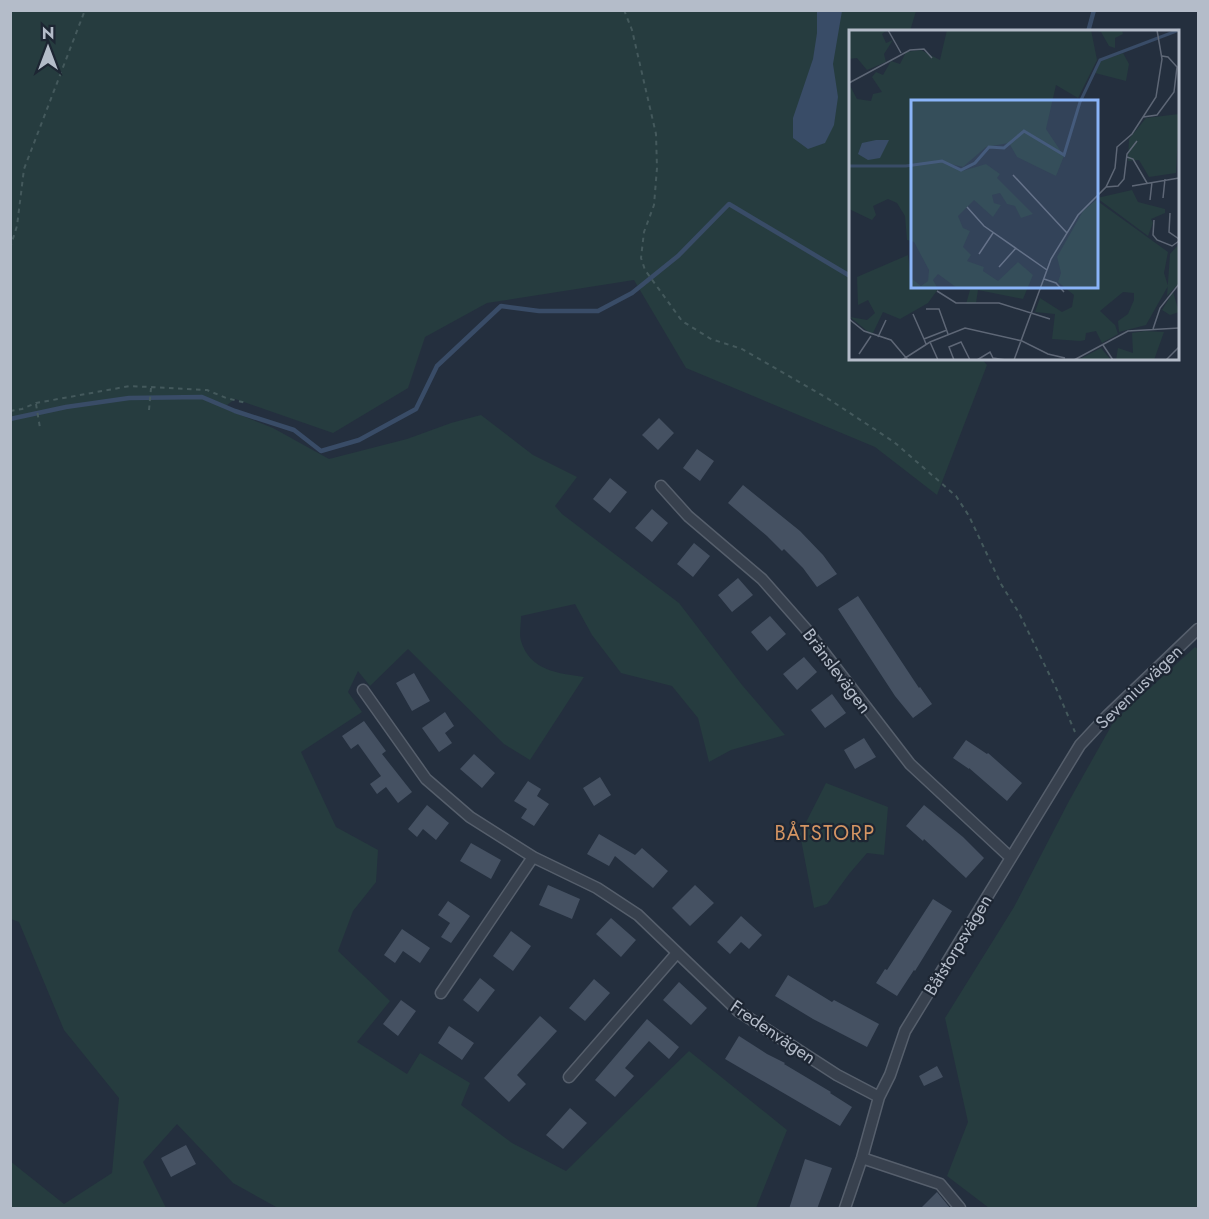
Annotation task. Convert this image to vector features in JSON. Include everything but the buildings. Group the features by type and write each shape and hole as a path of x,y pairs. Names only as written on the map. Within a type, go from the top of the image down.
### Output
{"street":[{"name":"Bränslevägen","path":"661,486 688,516 762,579 806,629 910,765 1011,858"},
{"name":"Seveniusvägen","path":"1080,745 1198,629"},
{"name":"Fredenvägen","path":"363,690 426,778 470,818 533,857 597,888 638,915 738,1011 837,1075 879,1097"},
{"name":"Båtstorpsvägen","path":"845,1209 879,1097 890,1075 905,1031 1080,745"},
{"path":"441,993 533,857"},
{"path":"569,1077 677,953"},
{"path":"862,1158 940,1184 960,1209"}],"path":[{"path":"10,248 17,226 24,169 85,10"},
{"path":"624,10 632,30 656,134 657,168 654,205 644,232 641,258 645,270 681,321 711,339 742,349 827,398 894,442 956,496 969,516 1001,584 1019,613 1056,688 1080,745"},
{"path":"10,411 36,403 130,386 207,390 246,403"},
{"path":"149,410 151,388"},
{"path":"36,403 40,428"}],"green space":[{"path":"11,11 916,11 910,30 849,30 849,360 983,360 987,365 937,495 875,447 686,368 634,280 487,303 425,337 408,388 333,433 235,399 223,408 273,428 329,459 407,439 481,415 533,455 577,477 555,506 562,514 679,603 742,685 785,735 731,750 709,762 698,718 672,686 621,673 592,635 575,604 521,616 521,641 531,659 546,669 584,677 530,760 504,744 408,649 370,686 358,671 348,692 362,712 301,752 336,827 378,850 376,882 353,911 338,951 390,1001 357,1042 407,1074 420,1053 470,1083 461,1105 512,1143 566,1171 689,1051 787,1130 756,1208 278,1208 233,1183 177,1124 143,1162 166,1208 11,1208 10,1161 64,1204 112,1173 119,1098 64,1030 19,922 11,919"},
{"path":"1195,647 1198,649 1198,1208 989,1208 947,1176 968,1122 945,1018 1014,907 1114,721"},
{"path":"826,783 888,807 884,855 867,853 827,904 814,908 800,834"}],"water":[{"path":"817,11 842,11 833,64 838,97 834,125 825,143 808,149 793,138 793,118 813,59 817,33"}],"waterway":[{"path":"1089,30 1094,10"},
{"path":"10,419 66,407 129,398 202,397 235,411 294,430 321,451 359,440 416,409 437,366 501,306 539,311 598,311 632,293 678,256 729,204 849,275"}],"district":[{"name":"BÅTSTORP","path":"825,833"}]}
